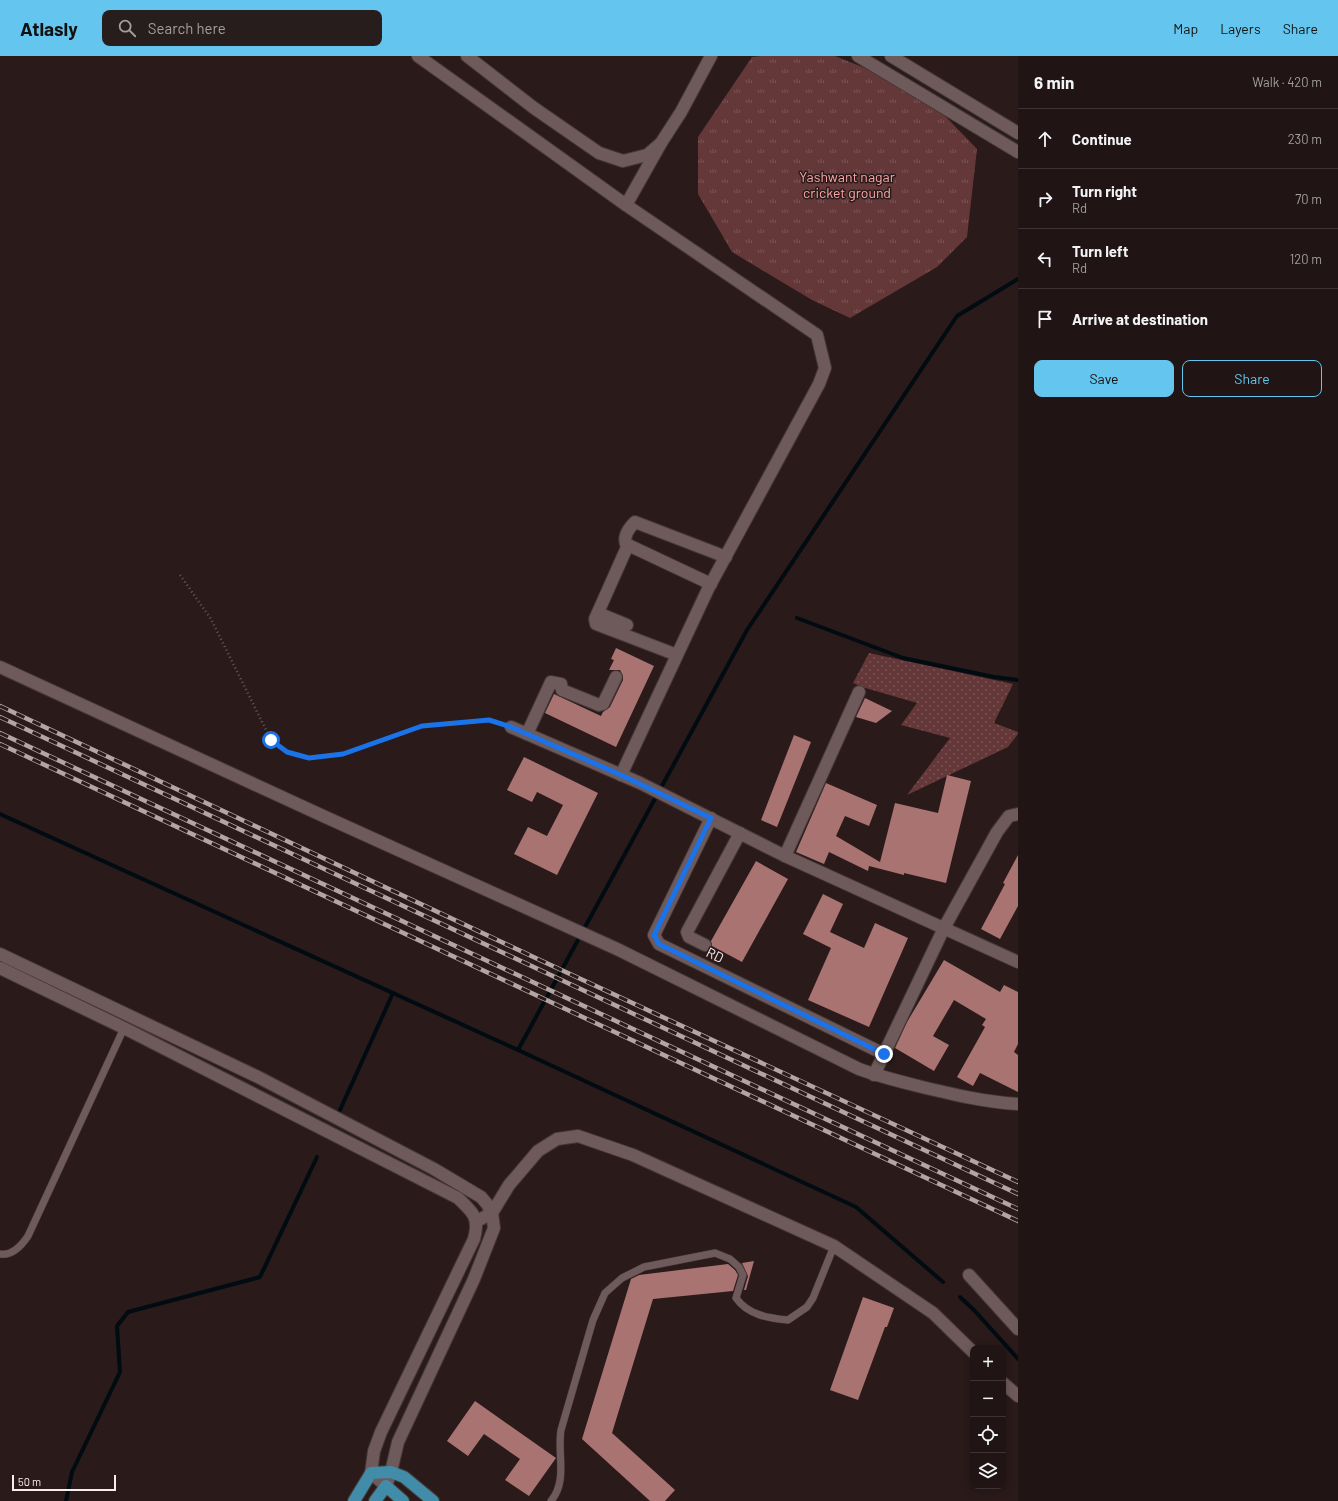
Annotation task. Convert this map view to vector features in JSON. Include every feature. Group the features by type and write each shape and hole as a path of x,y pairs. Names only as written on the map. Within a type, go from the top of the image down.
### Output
{"main road":[{"path":"354,1501 371,1473 391,1472 404,1478 433,1501"},
{"path":"375,1501 386,1486 403,1501"}],"street":[{"path":"418,56 626,205 817,335 825,368 819,384 711,584 621,775"},
{"path":"468,56 534,108 599,153 623,161 647,155 661,143"},
{"path":"626,205 661,143 682,112 711,56"},
{"path":"858,56 1018,152"},
{"path":"891,56 1018,133"},
{"path":"711,584 626,544 625,539 629,530 635,522 726,557"},
{"path":"628,545 595,619 596,624 678,655"},
{"path":"598,613 627,625"},
{"path":"0,667 617,949 859,1068 874,1074 953,1094 1018,1104"},
{"path":"527,734 551,682 561,684 562,690 599,705 602,704 616,677"},
{"path":"785,856 858,692"},
{"path":"511,727 640,783 785,856 1018,962"},
{"path":"874,1074 944,928 997,832 1009,816 1018,814"},
{"name":"RD","path":"711,818 654,935 659,944 884,1054"},
{"path":"705,945 689,937 687,932 740,833"},
{"path":"0,954 258,1077 434,1169 481,1197 487,1204 492,1213 494,1228 474,1278 398,1442 386,1486 371,1473 374,1451 381,1432 470,1248 477,1230 477,1221 471,1209 458,1198 124,1028 0,968"},
{"path":"477,1221 492,1213 509,1185 538,1152 557,1139 578,1136 633,1155 834,1246 933,1313 970,1349"},
{"path":"969,1276 1018,1329"},
{"path":"1006,1386 1018,1396"}],"lane":[{"path":"0,1254 3,1255 21,1247 28,1236 124,1028"},
{"path":"551,1501 555,1497 561,1479 559,1441 561,1430 593,1320 605,1293 622,1278 644,1266 715,1253 730,1259 739,1267 743,1275 736,1298 741,1305 763,1317 788,1320 808,1307 834,1246"}],"path":[{"path":"180,575 211,619 271,740 287,752 309,758 343,754 422,726 441,723 489,720 511,727"}],"green space":[{"name":"Yashwant nagar cricket ground","path":"835,56 920,90 977,149 967,237 937,267 850,318 812,300 732,252 698,194 698,137 752,57"},
{"path":"869,653 1013,684 994,723 1018,732 1018,734 1008,747 907,795 950,738 901,725 917,703 853,683"}],"building":[{"path":"616,648 654,666 616,747 545,713 554,694 601,716 603,712 610,707 623,680 620,670 609,670 614,660 611,659"},
{"path":"865,698 892,711 876,723 856,717"},
{"path":"794,735 811,742 777,827 761,820"},
{"path":"524,757 598,793 557,875 514,854 528,827 547,836 563,805 537,792 532,802 507,790"},
{"path":"947,775 971,781 946,883 904,873 904,875 869,866 868,871 829,852 824,864 796,852 826,783 877,805 869,826 845,816 836,836 880,862 895,803 938,813"},
{"path":"1018,855 1018,906 1000,939 981,929 1005,884 1003,883"},
{"path":"756,861 788,879 742,962 712,946 711,941"},
{"path":"823,894 843,904 830,932 864,948 875,923 908,938 869,1027 808,1000 831,948 803,934"},
{"path":"944,960 1000,992 1004,985 1018,992 1018,1044 1014,1052 1018,1055 1018,1092 980,1073 973,1086 957,1077 985,1027 982,1025 986,1019 954,1000 933,1036 949,1045 934,1071 895,1048 907,1022"},
{"path":"754,1261 746,1290 744,1290 748,1276 742,1263"},
{"path":"728,1264 738,1275 733,1291 653,1299 612,1433 675,1490 665,1501 650,1501 582,1439 631,1279 639,1275"},
{"path":"863,1297 894,1308 887,1327 885,1327 858,1400 830,1390"},
{"path":"475,1401 556,1458 529,1496 505,1480 520,1459 484,1434 468,1456 447,1441"}],"waterway":[{"path":"0,814 518,1050 747,630 957,316 1018,279"},
{"path":"797,618 903,658 994,677 1018,680"},
{"path":"340,1110 393,993"},
{"path":"518,1050 856,1207 943,1282"},
{"path":"66,1501 72,1472 120,1372 117,1326 128,1312 260,1277 317,1157"},
{"path":"960,1297 974,1310 1018,1359"}],"railway":[{"path":"0,706 542,961 1018,1182"},
{"path":"0,717 1018,1194"},
{"path":"0,733 1018,1209"},
{"path":"0,744 1018,1221"}],"route":[{"path":"271,740 287,752 309,758 343,754 367,744 422,726 489,720 511,727 640,783 711,818 654,935 659,944 884,1054"}]}
